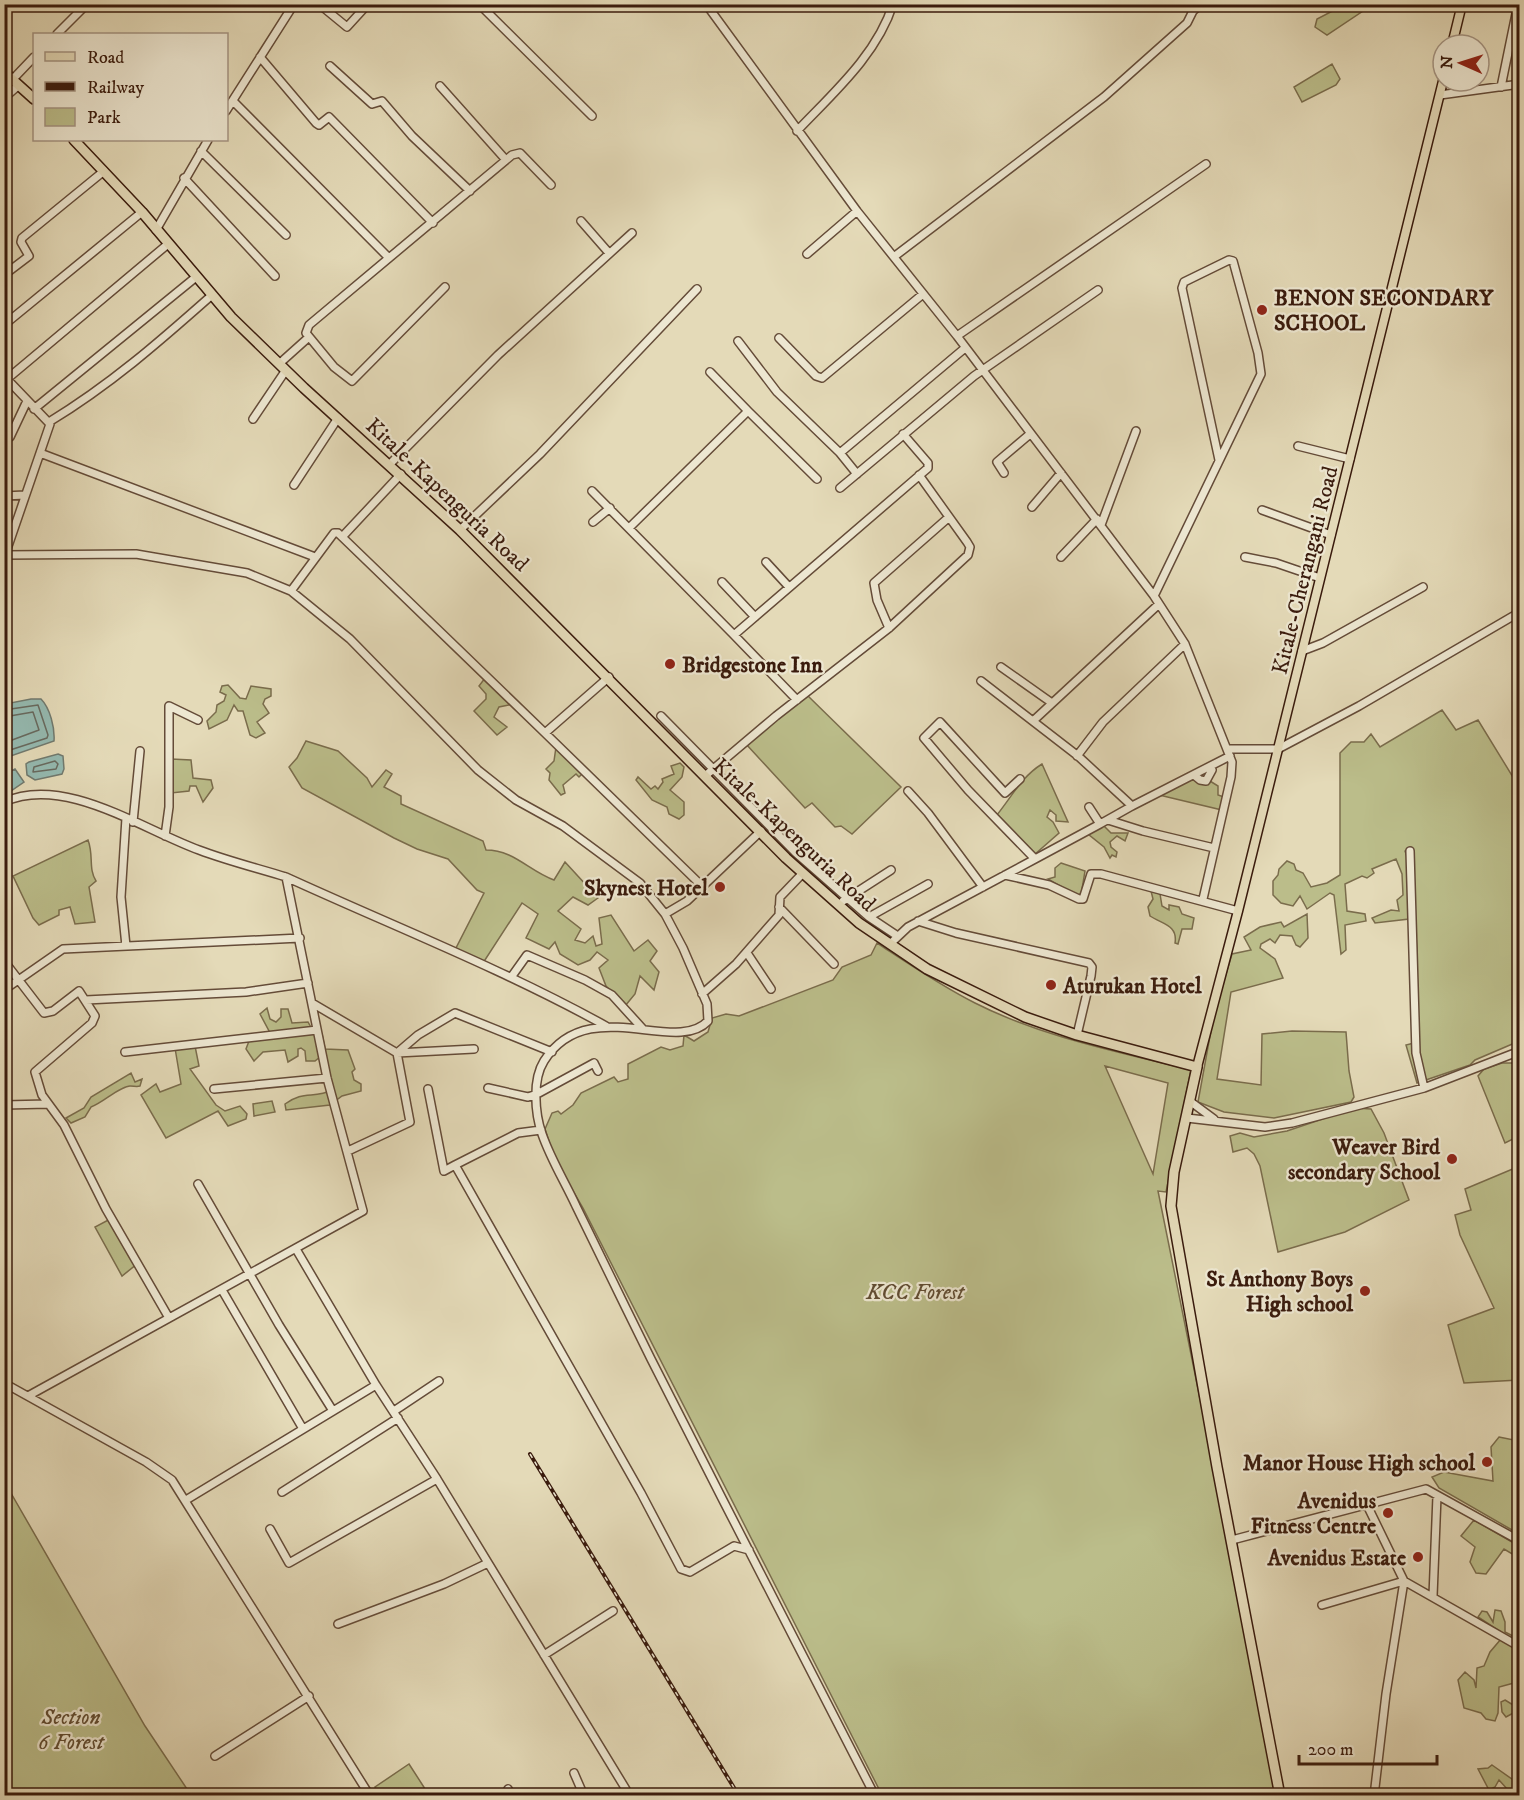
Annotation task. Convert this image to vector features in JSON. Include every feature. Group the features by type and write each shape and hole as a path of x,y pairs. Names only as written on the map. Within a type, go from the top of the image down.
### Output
{"highway":[{"path":"4,72 33,98"},
{"name":"Kitale-Kapenguria Road","path":"75,141 142,212 212,295 283,366 460,530 803,873 842,902 890,944 927,969 976,995 1025,1017 1077,1035 1197,1067"},
{"path":"1197,1067 1174,1172 1171,1206 1281,1796"}],"main road":[{"path":"1455,33 1462,4"},
{"name":"Kitale-Cherangani Road","path":"1197,1067 1238,911 1440,95"}],"street":[{"path":"4,14 14,4"},
{"path":"58,33 87,4"},
{"path":"228,108 294,4"},
{"path":"319,4 346,27 368,4"},
{"path":"479,4 592,116"},
{"path":"706,4 857,211 895,256 1099,522 1154,596 1185,644 1229,753 1231,777 1203,899"},
{"path":"797,131 855,69 880,33 893,4"},
{"path":"895,256 1104,97 1187,23 1193,11 1201,4"},
{"path":"1501,87 1518,4"},
{"path":"260,57 316,123 319,124 329,117 433,223"},
{"path":"4,98 33,58"},
{"path":"330,66 372,104 382,101 412,136 470,191"},
{"path":"1440,95 1520,84"},
{"path":"440,86 506,160"},
{"path":"233,101 389,258"},
{"path":"156,230 207,141"},
{"path":"201,152 286,235"},
{"path":"445,287 352,381 338,372 306,333 309,325 506,160 520,153 551,185"},
{"path":"957,336 1206,164"},
{"path":"4,275 29,256 21,242 22,238 104,171"},
{"path":"184,178 275,276"},
{"path":"807,254 857,211"},
{"path":"4,326 142,212"},
{"path":"581,221 609,253"},
{"path":"390,464 498,355 633,233"},
{"path":"49,422 34,409 6,377 168,244"},
{"path":"1154,596 1219,460 1262,370 1233,261 1229,260 1184,282 1182,288 1219,460"},
{"path":"34,409 196,277"},
{"path":"460,530 540,454 697,290"},
{"path":"840,488 903,434 983,371 1098,290"},
{"path":"780,338 816,376 822,378 923,294"},
{"path":"49,422 94,395 149,352 212,295"},
{"path":"253,419 283,366 309,337"},
{"path":"738,341 777,392 840,453 857,474"},
{"path":"840,453 965,348"},
{"path":"710,372 817,479"},
{"path":"10,437 27,401"},
{"path":"629,528 748,411"},
{"path":"294,485 338,418"},
{"path":"49,422 5,555 136,554 240,572 291,591 350,639 478,770 516,800 562,826 631,876 640,883 665,914 683,948 702,994 710,1016 708,1021 698,1030 606,1026 576,1034 558,1044 539,1070 537,1095 541,1130 553,1164 748,1551 875,1796"},
{"path":"1061,557 1099,522 1136,432"},
{"path":"734,635 928,468 928,463 903,434"},
{"path":"1004,473 997,465 999,461 1030,434"},
{"path":"1298,446 1350,459"},
{"path":"40,453 315,557"},
{"path":"1032,507 1061,473"},
{"path":"343,536 401,474"},
{"path":"705,776 889,628 970,551 967,542 919,475"},
{"path":"592,491 797,700"},
{"path":"4,496 25,495"},
{"path":"593,522 610,508"},
{"path":"1262,510 1331,535"},
{"path":"889,628 877,600 874,583 948,518"},
{"path":"291,591 334,534 343,536 702,886"},
{"path":"1245,557 1276,563 1320,578"},
{"path":"766,562 789,587"},
{"path":"722,582 755,617"},
{"path":"1302,651 1323,643 1423,587"},
{"path":"1033,722 1159,604"},
{"path":"890,944 896,935 918,921 1194,775 1229,753 1278,749 1359,706 1520,612"},
{"path":"1077,756 1103,722 1185,644"},
{"path":"1001,667 1052,703"},
{"path":"545,734 609,677"},
{"path":"981,681 1077,756 1132,806"},
{"path":"165,836 169,807 169,706 198,720"},
{"path":"661,716 842,902 896,935"},
{"path":"1020,779 1005,793 940,722 924,738 969,790 1035,859"},
{"path":"126,946 121,897 140,751"},
{"path":"1194,775 1206,781 1212,770"},
{"path":"908,791 928,813 982,887"},
{"path":"4,802 20,795 51,796 96,807 196,850 286,878 512,976 606,1026"},
{"path":"1089,807 1100,824"},
{"path":"1108,820 1214,848"},
{"path":"665,914 675,910 760,831"},
{"path":"1410,851 1416,1053 1424,1088"},
{"path":"842,902 891,870"},
{"path":"702,994 747,953 779,915 783,893 803,873"},
{"path":"1005,875 1049,885 1083,899 1090,876 1096,873 1203,899 1238,911"},
{"path":"28,1396 363,1211 327,1078 286,878"},
{"path":"869,917 928,884"},
{"path":"779,907 834,964"},
{"path":"918,921 956,933 1089,963 1092,967 1091,976 1077,1035"},
{"path":"4,990 63,950 300,938"},
{"path":"747,953 771,989"},
{"path":"512,976 526,955 585,980 612,995 642,1029"},
{"path":"4,961 44,1013 53,1011 79,991 96,1019 34,1072 34,1076 48,1104 64,1125 101,1200 169,1318"},
{"path":"86,1000 246,992 308,983"},
{"path":"312,1003 397,1053 474,1049"},
{"path":"397,1053 418,1035 455,1012 552,1052"},
{"path":"125,1052 317,1030"},
{"path":"1186,1118 1265,1127 1292,1123 1424,1088 1520,1051"},
{"path":"348,1151 410,1122 397,1053"},
{"path":"488,1088 528,1097 537,1095 594,1064 598,1071"},
{"path":"213,1089 327,1078"},
{"path":"428,1089 444,1171 518,1133 541,1130"},
{"path":"1191,1102 1216,1120"},
{"path":"4,1106 48,1104"},
{"path":"454,1165 635,1483 681,1569 690,1572 734,1546 748,1551"},
{"path":"198,1184 250,1275 333,1411"},
{"path":"296,1249 376,1385 437,1479 630,1796"},
{"path":"222,1290 303,1429"},
{"path":"282,1492 396,1414 439,1381"},
{"path":"4,1383 163,1472 186,1500 370,1796"},
{"path":"186,1500 376,1385"},
{"path":"270,1529 289,1563 437,1479"},
{"path":"1232,1540 1426,1489 1520,1541"},
{"path":"1433,1596 1437,1496"},
{"path":"1366,1505 1404,1581 1386,1694 1374,1796"},
{"path":"338,1624 444,1584 488,1563"},
{"path":"1322,1605 1404,1581 1520,1647"},
{"path":"544,1655 613,1611"},
{"path":"215,1756 309,1696"},
{"path":"574,1773 584,1796"}],"green space":[{"path":"1344,5 1372,5 1327,35 1315,27 1317,19"},
{"path":"1332,64 1340,79 1336,85 1302,102 1294,87"},
{"path":"485,678 513,704 499,707 494,717 507,727 497,735 474,711 486,699 486,694 479,686"},
{"path":"228,685 240,698 246,699 251,686 271,689 271,696 265,699 263,704 269,713 257,722 265,733 256,738 250,735 243,711 238,711 234,705 227,720 209,729 207,721 216,712 217,705 224,701 226,695 220,692 222,686"},
{"path":"807,695 901,787 852,834 841,826 835,827 812,803 805,808 746,744"},
{"path":"1442,710 1456,730 1478,720 1519,787 1519,1029 1513,1028 1517,1042 1475,1060 1470,1065 1417,1083 1406,1045 1418,1042 1417,952 1411,848 1405,851 1408,859 1409,919 1375,923 1372,918 1391,910 1399,911 1397,900 1403,895 1402,874 1396,859 1372,869 1374,873 1367,878 1362,876 1345,884 1347,911 1365,914 1366,921 1345,925 1346,950 1341,954 1334,895 1330,893 1307,909 1300,896 1293,906 1281,903 1273,895 1273,881 1279,869 1287,861 1303,873 1311,887 1327,883 1340,875 1340,753 1351,742 1364,742 1371,734 1380,747"},
{"path":"306,741 338,751 367,778 372,787 386,770 392,774 384,787 401,796 401,804 483,841 486,850 505,853 554,880 565,862 598,898 588,905 573,897 558,911 581,929 575,940 585,943 593,936 596,946 602,944 599,918 611,915 634,951 648,940 657,951 650,961 659,972 654,990 640,976 635,994 625,1006 606,986 599,968 608,960 597,952 590,960 578,965 560,954 555,942 549,949 526,938 538,914 522,903 483,963 455,950 484,893 477,890 448,859 417,849 394,838 302,788 289,767"},
{"path":"556,747 583,773 579,777 576,774 563,785 565,793 561,795 549,780 550,773 546,769 554,761"},
{"path":"171,759 191,760 193,778 211,780 213,788 203,802 196,786 190,786 189,791 171,793"},
{"path":"680,763 684,767 682,777 670,790 684,802 684,815 679,819 669,814 667,807 652,800 636,780 638,777 651,789 655,786 658,789 663,782 662,779 674,774 671,766"},
{"path":"1042,764 1068,822 1056,821 1056,815 1050,810 1047,817 1059,833 1034,855 996,816 1022,781"},
{"path":"1193,777 1210,781 1218,786 1218,795 1224,797 1222,810 1159,795"},
{"path":"1103,825 1111,833 1128,833 1125,841 1117,836 1110,842 1111,847 1117,852 1116,857 1112,855 1110,858 1104,847 1088,834"},
{"path":"88,840 92,871 96,881 89,887 95,922 75,924 70,907 59,910 59,915 39,925 33,918 13,876"},
{"path":"1061,863 1085,871 1081,895 1077,896 1048,879 1055,877 1055,868"},
{"path":"1151,891 1160,894 1162,906 1169,910 1169,905 1179,907 1182,914 1194,918 1192,929 1182,929 1178,944 1175,943 1172,929 1150,916 1148,907 1153,899"},
{"path":"1307,914 1308,938 1300,947 1296,945 1292,936 1280,935 1275,943 1270,939 1261,944 1260,948 1275,959 1283,978 1231,992 1217,1079 1261,1085 1262,1034 1292,1031 1346,1032 1354,1097 1351,1102 1274,1118 1224,1112 1198,1102 1214,1014 1232,954 1251,950 1244,937 1260,927 1281,922 1284,927"},
{"name":"KCC Forest","path":"877,943 962,996 1001,1015 1081,1042 1191,1070 1166,1192 1158,1191 1280,1795 882,1795 583,1208 555,1160 545,1129 552,1113 558,1111 561,1114 573,1105 581,1093 614,1077 618,1082 628,1079 628,1064 661,1047 670,1050 683,1046 684,1035 694,1041 708,1032 712,1018 726,1014 739,1016 833,980 842,967 871,955","holes":["1105,1066 1168,1083 1153,1174"]},
{"path":"267,1008 270,1019 276,1022 281,1017 281,1009 288,1009 292,1023 308,1022 316,1036 322,1034 325,1049 348,1050 355,1069 352,1072 354,1080 361,1084 361,1091 342,1096 330,1105 286,1110 285,1104 298,1097 333,1090 320,1057 315,1061 306,1061 305,1051 301,1048 298,1049 298,1056 288,1062 285,1050 263,1052 254,1061 246,1049 249,1041 269,1031 260,1014"},
{"path":"195,1046 199,1066 190,1069 216,1105 225,1111 240,1106 247,1114 246,1119 228,1126 218,1111 166,1138 141,1095 156,1084 160,1092 181,1084 175,1048"},
{"path":"1502,1063 1520,1063 1519,1136 1505,1143 1478,1076 1484,1069"},
{"path":"131,1073 135,1082 142,1079 140,1086 121,1089 91,1107 85,1117 71,1123 66,1118 84,1108 91,1097"},
{"path":"272,1101 275,1112 254,1116 253,1104"},
{"path":"1355,1108 1371,1109 1384,1133 1409,1200 1345,1232 1278,1252 1260,1166 1254,1154 1247,1148 1233,1152 1230,1136 1240,1133 1254,1137 1287,1131"},
{"path":"1515,1168 1520,1178 1519,1380 1464,1383 1448,1325 1494,1308 1460,1235 1455,1215 1471,1210 1465,1189"},
{"path":"112,1218 137,1264 122,1276 95,1227"},
{"path":"1499,1437 1519,1441 1517,1502 1519,1504 1519,1534 1439,1488 1432,1477 1444,1472 1493,1481 1491,1447"},
{"name":"Section 6 Forest","path":"4,1481 145,1726 191,1795 5,1795"},
{"path":"1474,1520 1519,1546 1519,1558 1504,1549 1486,1574 1476,1573 1470,1562 1475,1547 1461,1536"},
{"path":"1495,1610 1501,1611 1505,1622 1505,1632 1519,1639 1519,1644 1478,1617 1482,1611 1487,1612 1493,1622"},
{"path":"1501,1639 1519,1651 1519,1700 1514,1683 1499,1687 1498,1713 1495,1721 1486,1719 1481,1713 1464,1708 1458,1680 1465,1672 1474,1680 1476,1688 1477,1668 1484,1666 1490,1652"},
{"path":"1505,1700 1513,1705 1519,1704 1519,1720 1515,1721 1517,1711 1506,1717 1502,1712 1501,1702"},
{"path":"409,1764 429,1795 379,1795 375,1787"},
{"path":"1492,1765 1519,1784 1519,1794 1513,1795 1512,1789 1508,1790 1499,1780 1495,1787 1489,1790 1478,1769"}],"water":[{"path":"41,699 47,708 53,724 54,741 5,758 5,704"},
{"path":"58,754 63,756 62,774 35,780 27,775 26,764"},
{"path":"15,769 24,782 5,795 5,774"}],"railway":[{"path":"530,1454 739,1796"}],"place":[{"name":"BENON SECONDARY SCHOOL","path":"1262,310"},
{"name":"Bridgestone Inn","path":"670,664"},
{"name":"Skynest Hotel","path":"720,887"},
{"name":"Aturukan Hotel","path":"1051,985"},
{"name":"Weaver Bird secondary School","path":"1452,1159"},
{"name":"St Anthony Boys High school","path":"1365,1291"},
{"name":"Manor House High school","path":"1487,1462"},
{"name":"Avenidus Fitness Centre","path":"1388,1513"},
{"name":"Avenidus Estate","path":"1418,1557"}]}
